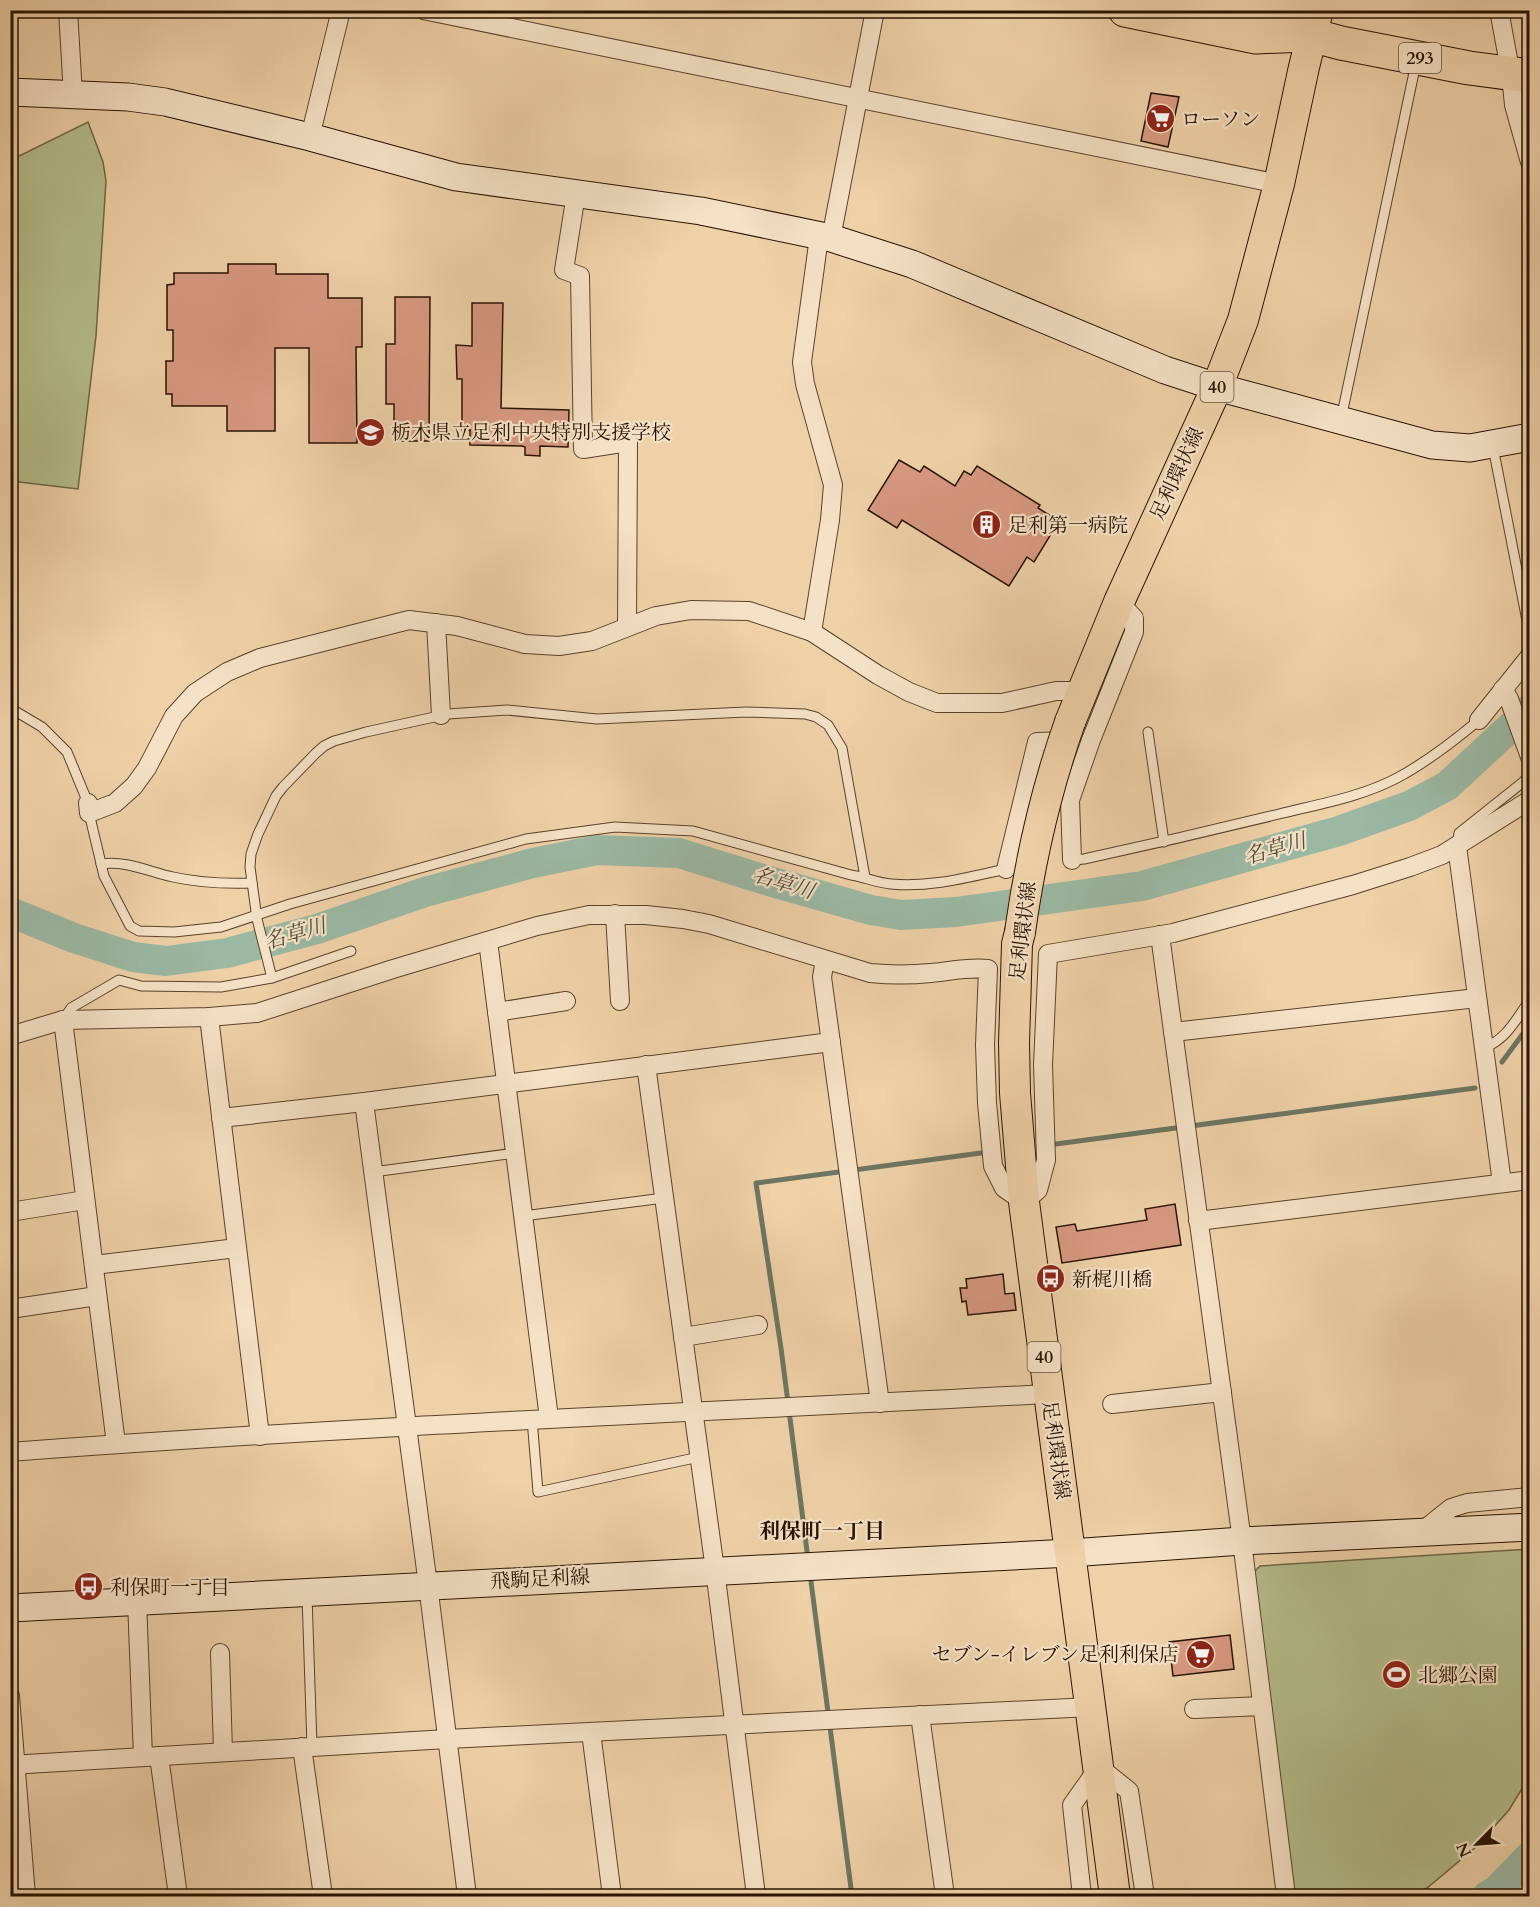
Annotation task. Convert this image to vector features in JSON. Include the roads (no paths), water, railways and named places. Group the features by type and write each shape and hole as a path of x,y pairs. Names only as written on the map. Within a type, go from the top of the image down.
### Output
{"highway":[{"name":"293","path":"1125,10 1256,37 1314,23"},
{"name":"293","path":"1258,10 1314,23 1417,58 1520,75"}],"main road":[{"name":"足利環状線","path":"1115,1896 1024,1202 1017,1130 1014,1043 1017,944 1036,838 1052,776 1080,731 1082,692 1119,602 1217,387 1243,321 1279,184 1314,23"}],"street":[{"path":"68,10 73,95"},
{"path":"310,137 340,10"},
{"path":"423,10 1279,184"},
{"path":"812,632 830,520 833,485 802,362 825,237 875,10"},
{"path":"1499,10 1520,75 1514,105 1530,162"},
{"path":"10,92 128,97 165,102 310,137 456,177 701,211 825,237 912,264 1165,370 1340,422 1432,445 1461,448 1493,445 1530,437"},
{"path":"576,194 564,270 580,276 583,449 628,442 627,627"},
{"path":"1072,860 1070,800 1080,731 1134,632 1134,618 1119,602"},
{"path":"89,808 115,803 134,786 147,768 174,716 195,693 227,672 260,658 409,620 457,626 525,644 559,646 592,641 656,616 691,610 749,611 812,632 909,693 938,703 1002,703 1056,691 1082,692"},
{"path":"436,623 441,716"},
{"path":"1479,720 1506,694 1530,656"},
{"path":"1506,694 1529,756"},
{"path":"1006,869 1037,742 1080,731"},
{"path":"10,1036 63,1020 209,1017 257,1013 393,969 566,919 615,914 683,919 709,924 863,971 888,975 932,973 971,967 988,969 985,1046 993,1166 1004,1188 1024,1202 1038,1190 1046,1160 1043,1065 1048,954 1160,935 1353,885 1442,855 1530,800"},
{"path":"1457,846 1502,1183"},
{"path":"615,914 620,1001"},
{"path":"1160,935 1242,1540 1286,1896"},
{"path":"489,941 523,1215 541,1419"},
{"path":"825,960 822,977 880,1403"},
{"path":"1173,1032 1477,998"},
{"path":"497,1012 566,1001"},
{"path":"209,1017 260,1436"},
{"path":"63,1020 116,1444"},
{"path":"221,1118 364,1102 831,1042"},
{"path":"646,1065 715,1570 756,1896"},
{"path":"364,1102 467,1896"},
{"path":"1198,1221 1530,1180"},
{"path":"10,1212 86,1200"},
{"path":"94,1265 237,1248"},
{"path":"10,1310 98,1296"},
{"path":"683,1337 758,1325"},
{"path":"1112,1404 1222,1392"},
{"path":"10,1452 541,1419 1048,1394"},
{"path":"1421,1532 1451,1508 1467,1503 1530,1497"},
{"name":"飛駒足利線","path":"10,1608 1070,1553 1242,1540 1530,1527"},
{"path":"137,1600 151,1757 178,1896"},
{"path":"220,1653 223,1752"},
{"path":"10,1696 20,1885"},
{"path":"1194,1709 1262,1706"},
{"path":"14,1765 447,1739 1090,1707"},
{"path":"920,1715 945,1896"},
{"path":"591,1732 612,1896"},
{"path":"307,1747 323,1896"},
{"path":"1082,1896 1072,1805 1099,1767 1129,1791 1145,1896"}],"lane":[{"path":"1340,422 1417,58"},
{"path":"1493,445 1530,636"},
{"path":"10,708 42,727 67,752 89,808 104,876 130,926 139,931 174,932 221,927 526,839 615,827 693,831 866,877 876,882 891,884 917,885 1006,869"},
{"path":"272,978 257,917 251,854 265,816 283,787 324,746 366,732 441,716 507,710 576,719 746,712 805,714 816,717 828,725 842,748 866,877"},
{"path":"1072,860 1164,842 1373,789 1421,764 1453,742 1479,720"},
{"path":"1148,732 1164,842"},
{"path":"1457,846 1459,833 1530,774"},
{"path":"101,864 113,862 174,878 209,884 252,883"},
{"path":"63,1020 71,1008 119,980 141,986 221,987 272,978 351,951"},
{"path":"1484,1048 1496,1043 1507,1033 1530,1000"},
{"path":"373,1172 515,1153"},
{"path":"523,1215 664,1198"},
{"path":"541,1419 538,1492 699,1458"},
{"path":"307,1592 307,1747"}],"waterway":[{"name":"名草川","path":"10,912 74,938 133,957 166,961 227,953 317,929 425,892 533,863 597,850 679,853 871,910 901,915 956,912 1142,886 1339,831 1409,806 1447,786 1530,709"},
{"path":"1502,1062 1530,1024"},
{"path":"1056,1144 1475,1088"},
{"path":"808,1559 781,1348 756,1183 981,1153"},
{"path":"810,1574 852,1896"},
{"path":"1487,1896 1497,1890 1530,1856"}],"place":[{"name":"ローソン","path":"1160,119"},
{"name":"栃木県立足利中央特別支援学校","path":"370,432"},
{"name":"足利第一病院","path":"987,525"},
{"name":"新梶川橋","path":"1051,1279"},
{"name":"利保町一丁目","path":"89,1587"},
{"name":"セブン-イレブン足利利保店","path":"1200,1654"},
{"name":"北郷公園","path":"1397,1675"}],"district":[{"name":"利保町一丁目","path":"822,1531"}]}
